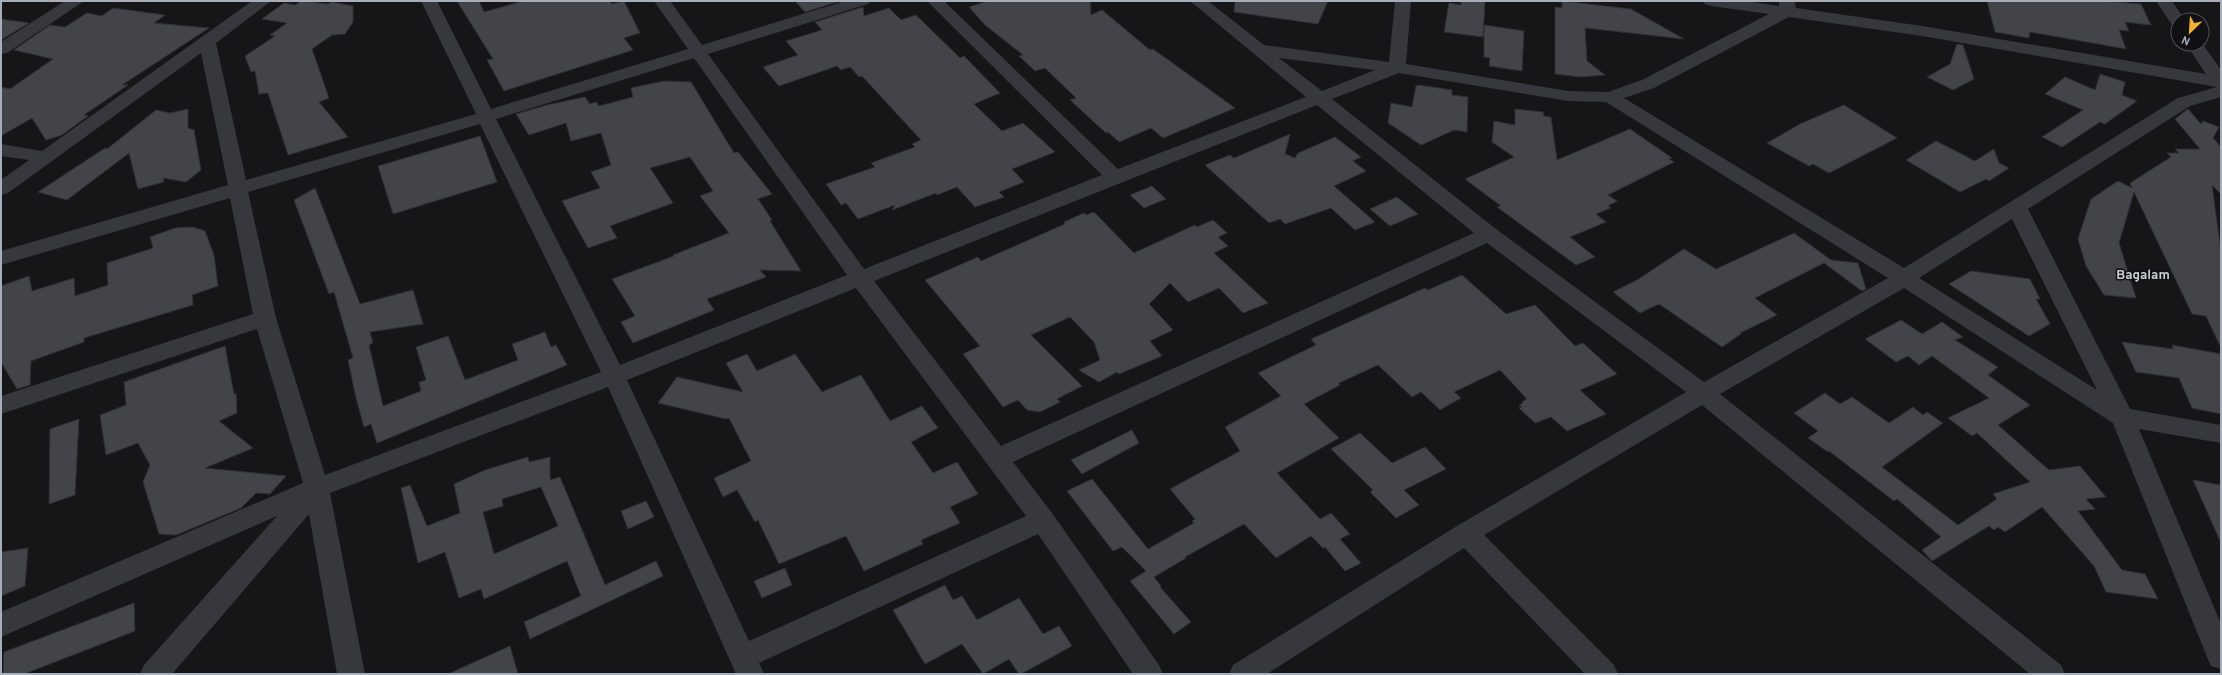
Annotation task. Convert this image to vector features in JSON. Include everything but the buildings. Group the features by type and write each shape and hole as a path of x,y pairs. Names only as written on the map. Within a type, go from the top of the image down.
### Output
{"street":[{"path":"1,49 76,1"},
{"path":"1,189 263,1"},
{"path":"429,1 614,376 746,666 1043,520"},
{"path":"662,1 860,278 1043,520 1149,674"},
{"path":"1,258 487,116 862,1"},
{"path":"935,1 1115,177"},
{"path":"1198,1 1262,50 1489,234 1703,393 2051,674"},
{"path":"1397,68 1403,1"},
{"path":"1711,1 1788,6 2221,85"},
{"path":"2164,1 2171,12"},
{"path":"1262,50 1397,68 1568,96 1610,97 1648,84 1788,6"},
{"path":"207,41 265,318 317,488 351,674"},
{"path":"2199,52 2221,85"},
{"path":"1,626 317,488 614,376 1115,177 1397,68"},
{"path":"1243,674 1466,533 1703,393 1904,278 2018,208 2184,102 2201,96 2221,85"},
{"path":"1610,97 1904,278 2122,417 2221,434"},
{"path":"1,150 46,157"},
{"path":"2018,208 2122,417 2221,657"},
{"path":"996,459 1489,234"},
{"path":"1,405 265,318"},
{"path":"154,674 317,488"},
{"path":"1466,533 1604,674"}],"district":[{"name":"Bagalam","path":"2143,276"}]}
